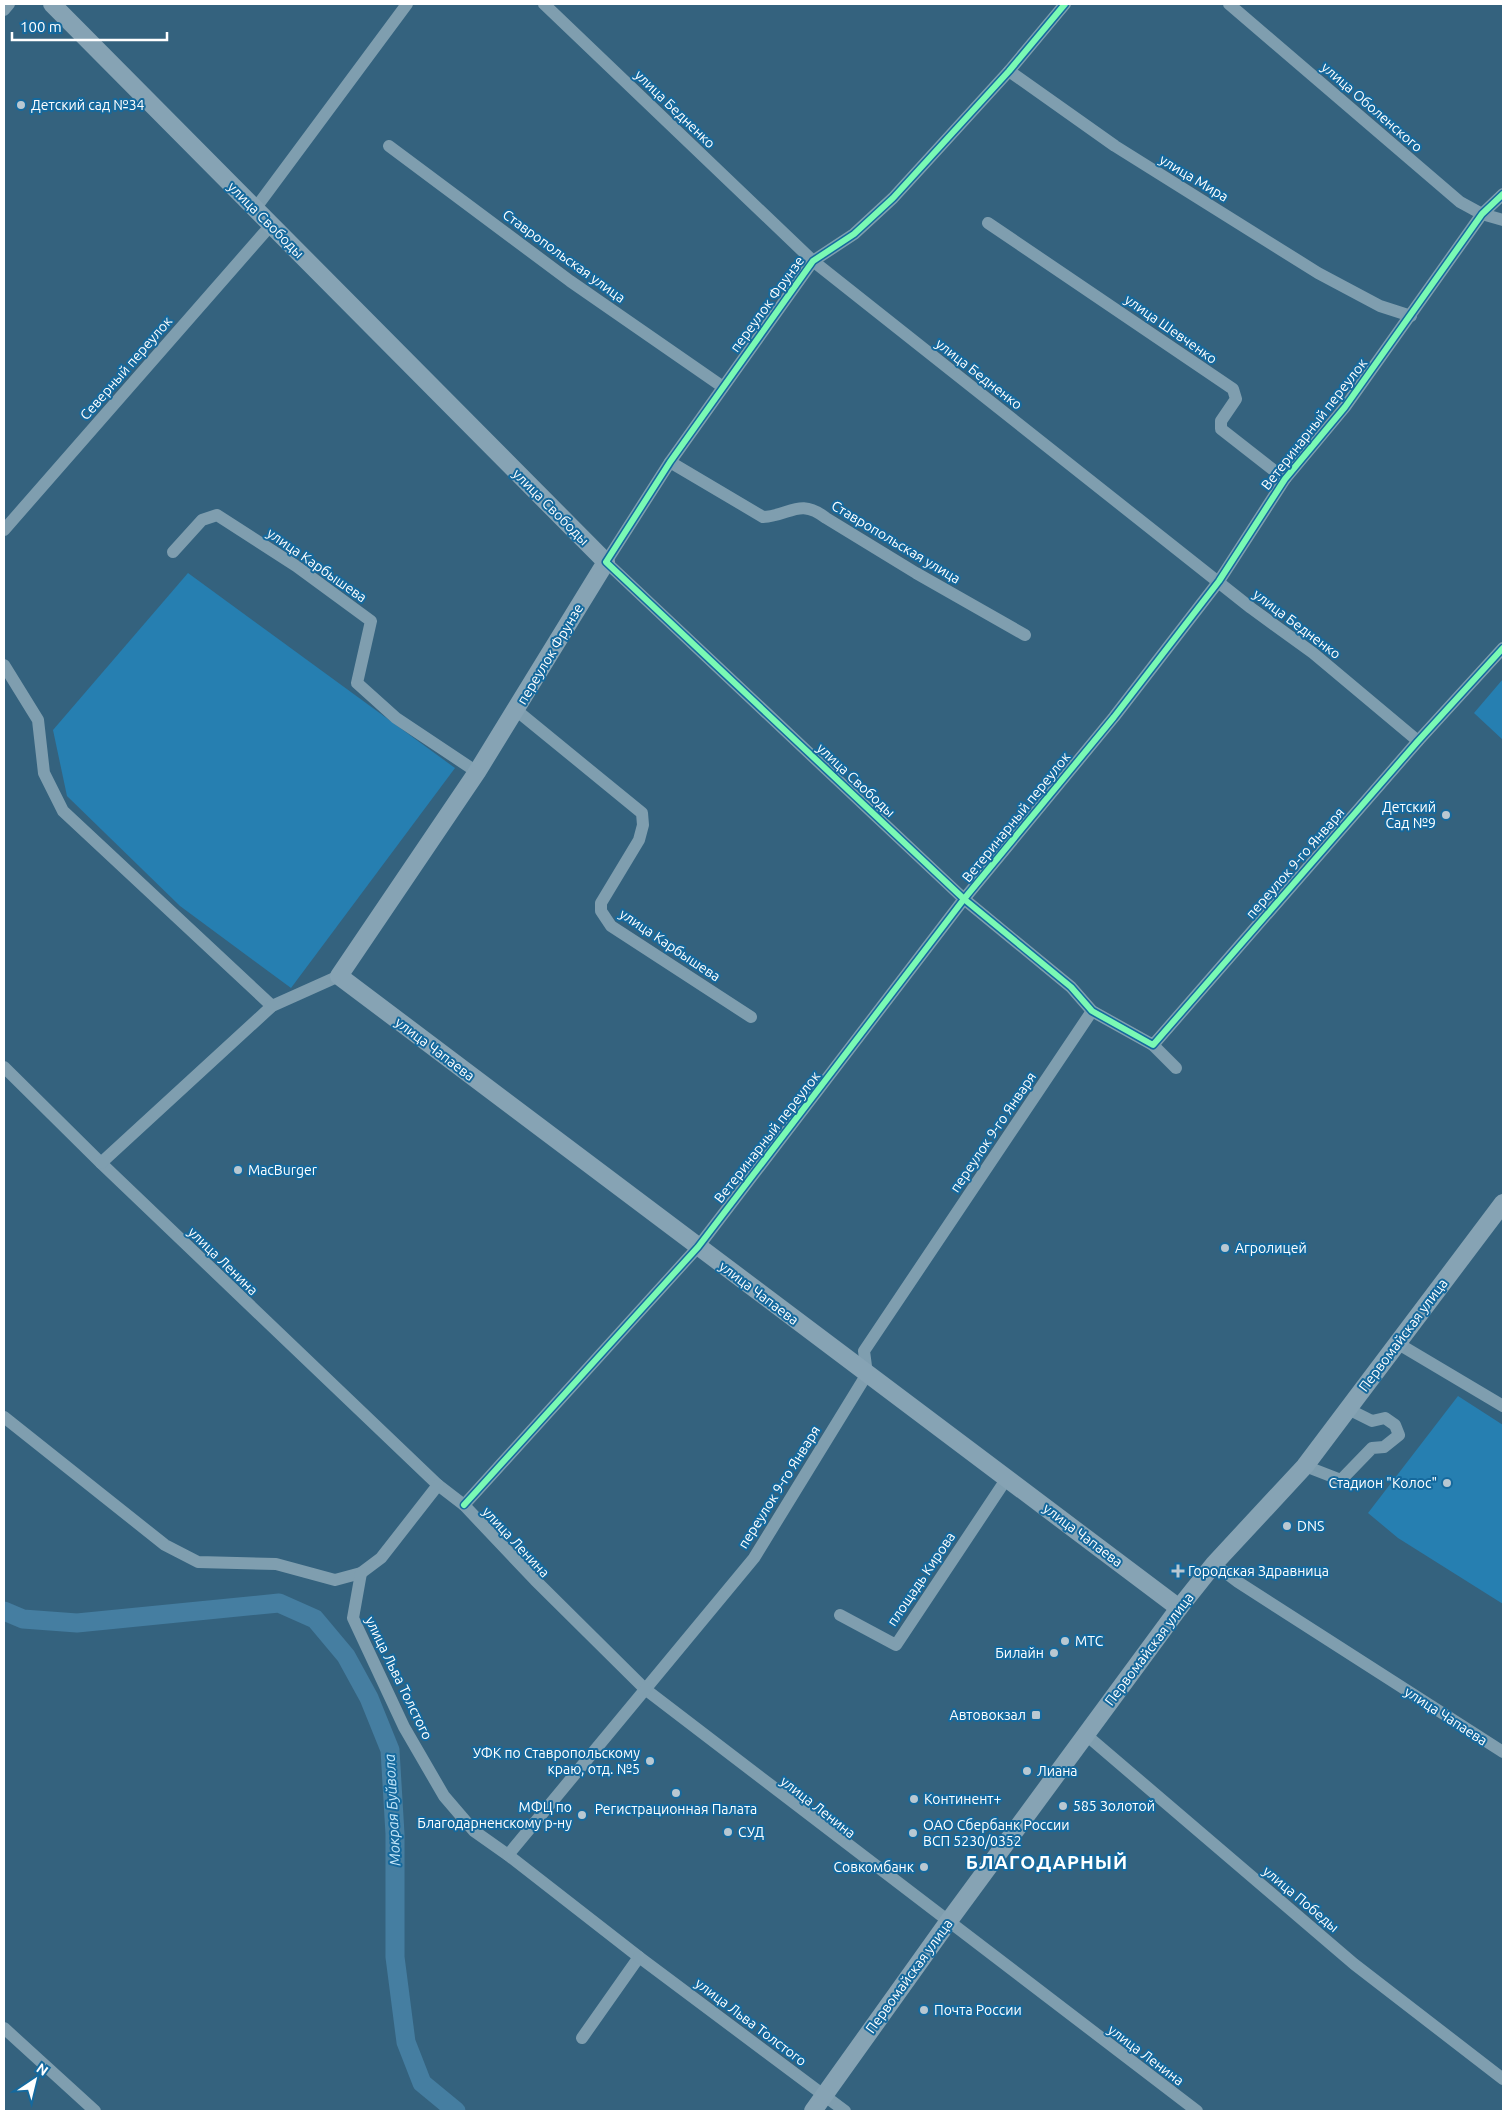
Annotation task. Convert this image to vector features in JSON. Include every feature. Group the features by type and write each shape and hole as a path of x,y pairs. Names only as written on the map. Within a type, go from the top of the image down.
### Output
{"main road":[{"name":"улица Свободы","path":"52,4 606,562"},
{"name":"переулок Фрунзе","path":"339,976 516,710 606,562"},
{"name":"улица Чапаева","path":"339,976 1179,1608"},
{"name":"Первомайская улица","path":"813,2111 948,1922 1179,1608 1214,1564 1305,1466 1503,1203"}],"street":[{"path":"4,10 9,4"},
{"path":"255,209 407,4"},
{"name":"улица Бедненко","path":"544,4 813,261 967,385 1313,653 1418,741"},
{"name":"переулок Фрунзе","path":"606,562 670,462 813,261 854,234 894,198 1009,71 1066,4"},
{"name":"улица Оболенского","path":"1229,4 1460,202 1482,214 1503,220"},
{"name":"улица Мира","path":"1009,71 1115,146 1318,273 1392,311 1411,316"},
{"name":"Ставропольская улица","path":"389,146 570,281 723,387"},
{"name":"Ветеринарный переулок","path":"464,1506 698,1247 964,899 1114,717 1219,581 1285,479 1345,407 1482,214 1503,194"},
{"name":"улица Шевченко","path":"988,223 1233,389 1236,399 1221,422 1221,429 1285,479"},
{"name":"Северный переулок","path":"4,530 271,225"},
{"name":"Ставропольская улица","path":"670,462 763,517 792,509 815,510 916,573 1025,635"},
{"name":"улица Карбышева","path":"173,552 202,520 217,515 304,571 371,621 357,683 396,718 476,772"},
{"name":"улица Свободы","path":"606,562 964,899 1071,987 1092,1011"},
{"name":"переулок 9-го Января","path":"1152,1044 1418,741 1503,648"},
{"path":"4,665 38,720 44,773 63,811 272,1006"},
{"name":"улица Карбышева","path":"516,710 642,813 643,825 639,840 601,903 601,911 611,926 751,1017"},
{"path":"101,1163 272,1006 339,976"},
{"path":"1092,1011 1152,1044 1176,1068"},
{"name":"переулок 9-го Января","path":"508,1855 754,1558 867,1374 864,1351 1092,1011"},
{"name":"улица Ленина","path":"4,1066 101,1163 438,1485 464,1506 535,1580 645,1689 1192,2110"},
{"path":"1397,1343 1503,1406"},
{"path":"1305,1466 1341,1480 1372,1448 1384,1447 1399,1435 1395,1425 1385,1418 1372,1421 1348,1408"},
{"path":"4,1417 165,1545 198,1562 276,1564 335,1580 361,1573 381,1558 438,1485"},
{"name":"площадь Кирова","path":"840,1615 896,1644 1007,1478"},
{"name":"улица Чапаева","path":"1214,1564 1238,1582 1503,1752"},
{"name":"улица Льва Толстого","path":"361,1573 353,1618 404,1727 444,1796 454,1809 474,1831 845,2111"},
{"name":"улица Победы","path":"1085,1734 1354,1964 1503,2079"},
{"path":"582,2038 639,1957"},
{"path":"4,2028 95,2111"}],"shaded area":[{"path":"188,573 455,768 291,988 180,906 67,796 53,730"},
{"path":"1503,679 1503,740 1474,713"},
{"name":"Стадион \"Колос\"","path":"1458,1396 1503,1425 1503,1604 1398,1538 1368,1513"}],"waterway":[{"name":"Мокрая Буйвола","path":"4,1611 23,1619 77,1623 279,1603 315,1619 346,1656 369,1698 390,1750 395,1834 395,1957 406,2042 422,2083 456,2111"}],"cycle path":[{"path":"1065,4 1009,71 893,198 854,234 813,261 670,462 606,562 964,899 1071,987 1092,1011 1153,1045 1418,741 1503,648"},
{"path":"464,1505 698,1247 964,899 1114,717 1219,581 1285,479 1345,407 1482,214 1503,194"}],"place":[{"name":"Детский сад №34","path":"21,105"},
{"name":"Детский Сад №9","path":"1446,815"},
{"name":"MacBurger","path":"238,1170"},
{"name":"Агролицей","path":"1225,1248"},
{"name":"Стадион \"Колос\"","path":"1447,1483"},
{"name":"DNS","path":"1287,1526"},
{"name":"Городская Здравница","path":"1178,1571"},
{"name":"МТС","path":"1065,1641"},
{"name":"Билайн","path":"1054,1653"},
{"name":"Автовокзал","path":"1036,1715"},
{"name":"УФК по Ставропольскому краю, отд. №5","path":"650,1761"},
{"name":"Лиана","path":"1027,1771"},
{"name":"Регистрационная Палата","path":"676,1793"},
{"name":"Континент+","path":"914,1799"},
{"name":"585 Золотой","path":"1063,1806"},
{"name":"МФЦ по Благодарненскому р-ну","path":"582,1815"},
{"name":"СУД","path":"728,1832"},
{"name":"ОАО Сбербанк России ВСП 5230/0352","path":"913,1833"},
{"name":"Совкомбанк","path":"924,1867"},
{"name":"Почта России","path":"924,2010"}],"district":[{"name":"БЛАГОДАРНЫЙ","path":"1047,1862"}]}
